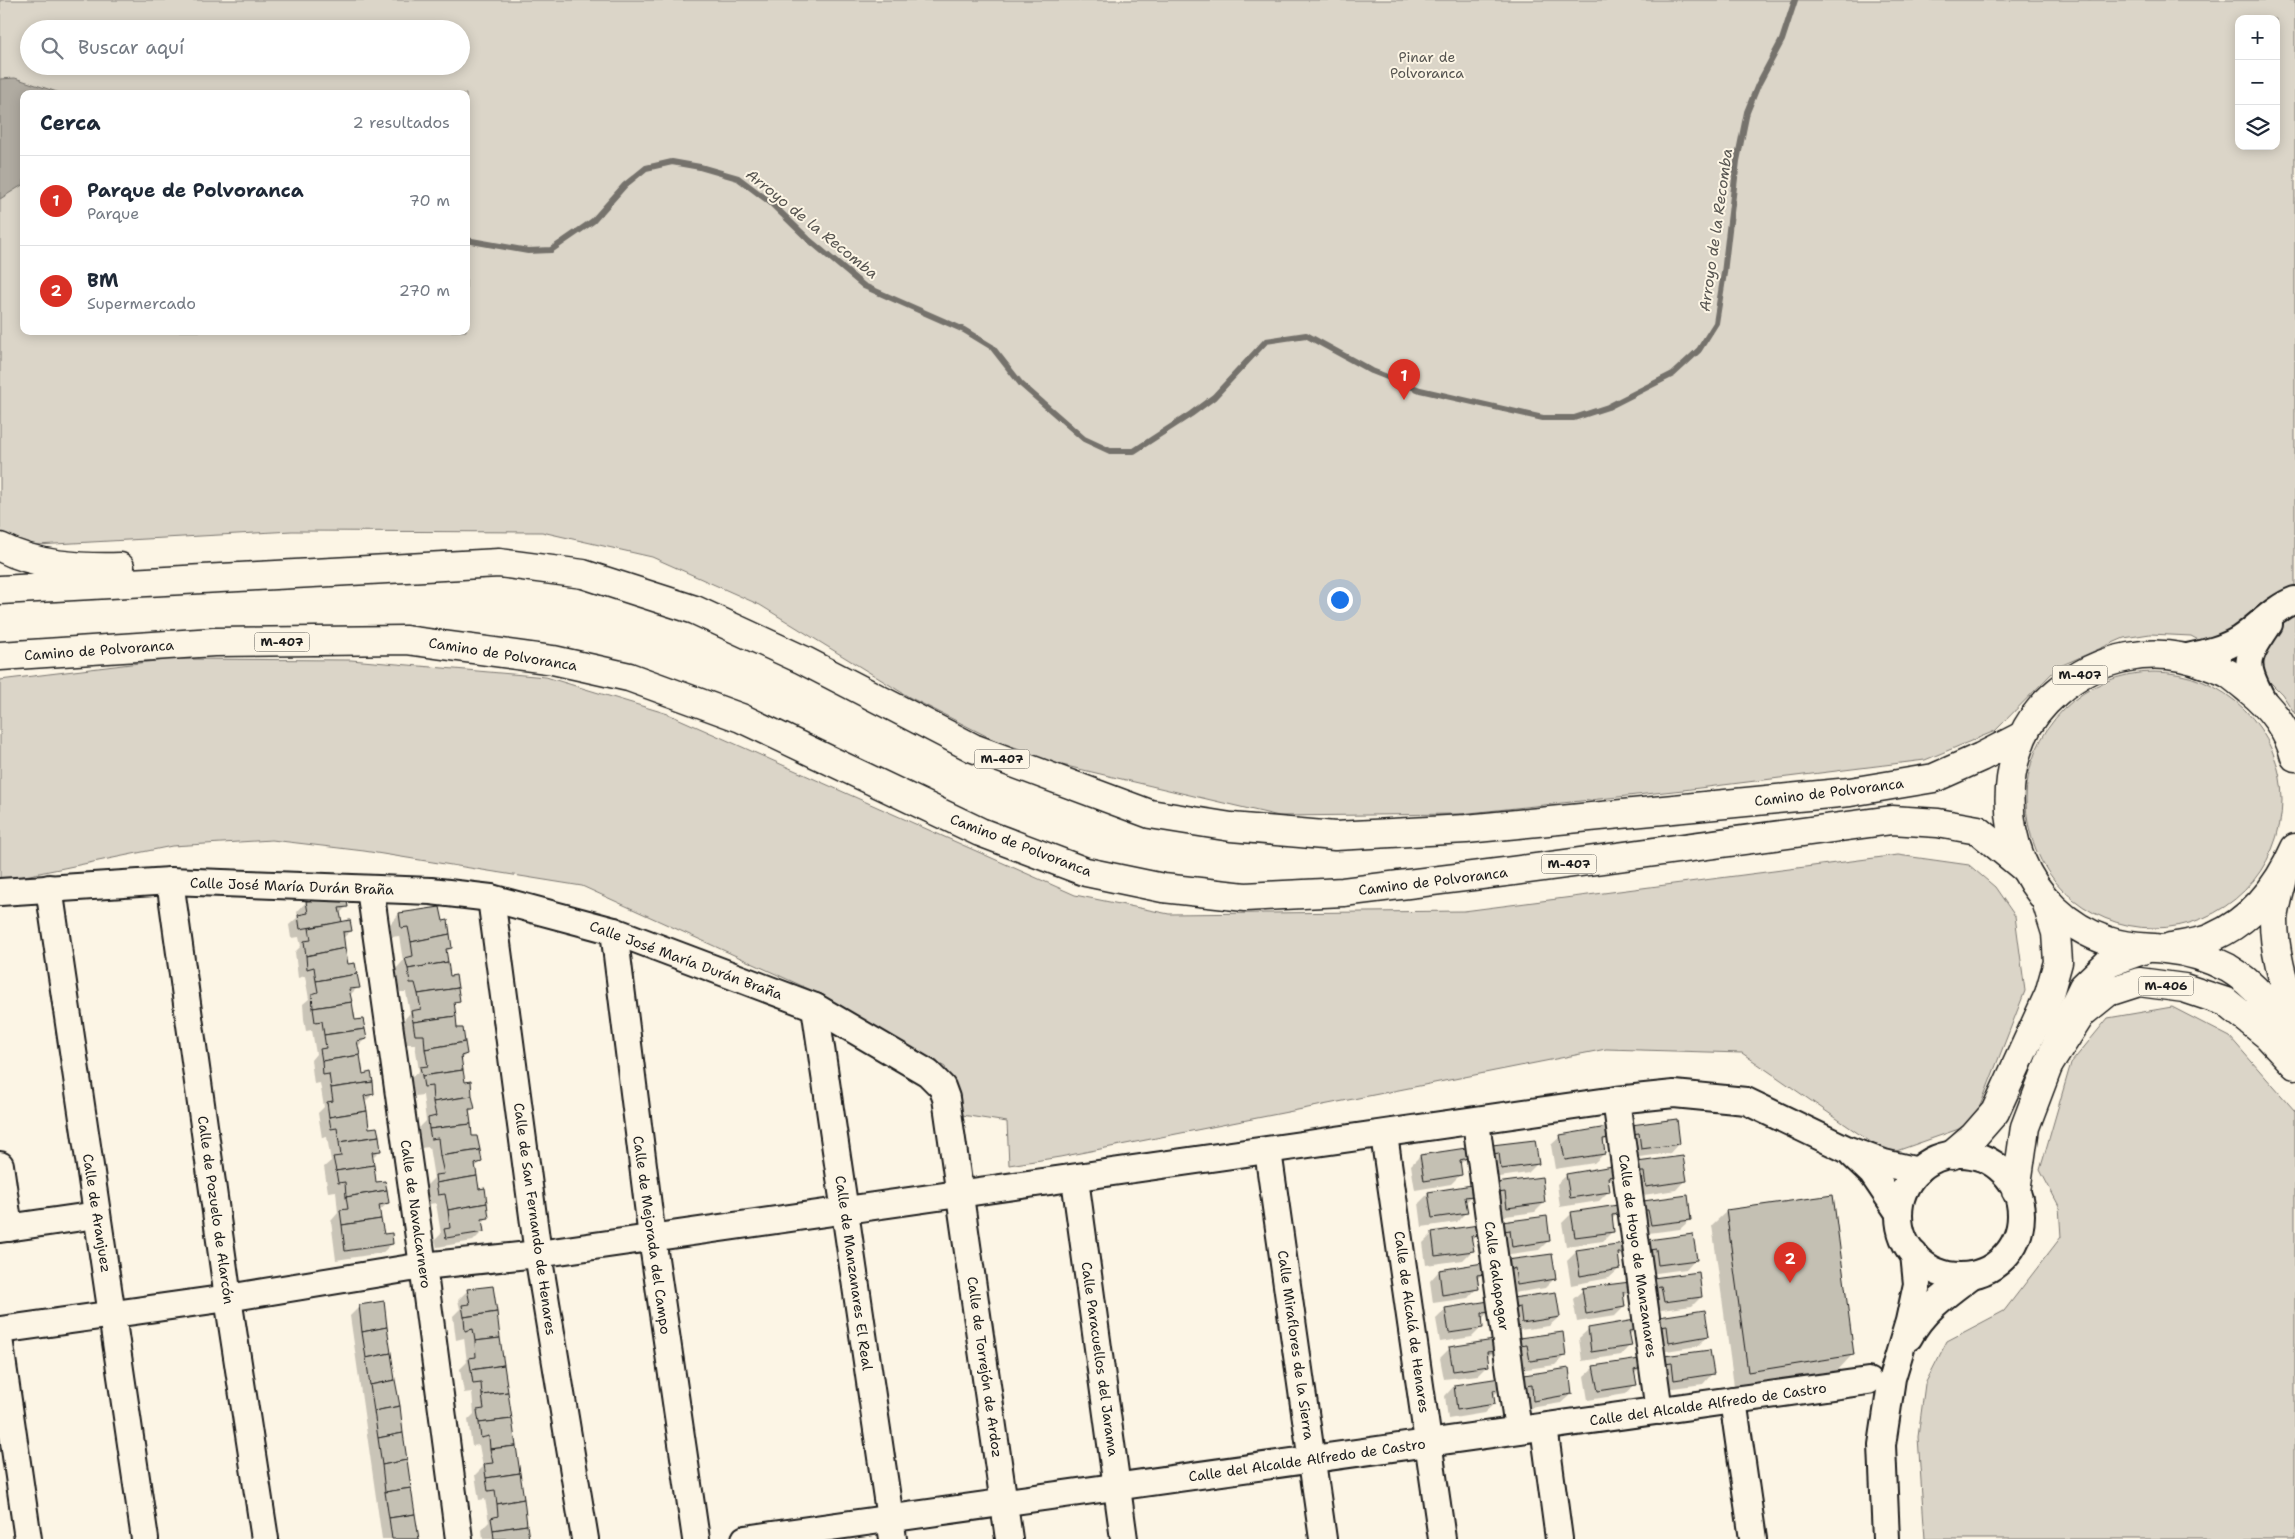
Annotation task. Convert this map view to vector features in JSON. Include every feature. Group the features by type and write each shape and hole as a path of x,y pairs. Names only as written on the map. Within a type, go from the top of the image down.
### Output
{"highway":[{"name":"M-407","path":"0,547 13,554 39,561 72,566 99,567 181,564 431,548 499,564"},
{"name":"Camino de Polvoranca","path":"0,590 499,564 583,574 695,610 802,660 972,748 1150,814 1231,827 1335,836 1466,830 1850,792 1934,778 2022,736"},
{"name":"Camino de Polvoranca","path":"3,657 214,642 406,640 553,660 629,677 741,718 980,832 1086,872 1164,888 1245,897 1343,892 1513,872 1892,820 1938,823 1978,830 2024,868"},
{"name":"M-407","path":"2295,755 2282,725 2263,701 2228,674 2188,657 2149,653 2110,660 2074,677 2044,703 2022,736 2009,780 2009,825 2024,868 2046,901 2075,925 2108,941 2155,949 2212,937 2254,911 2284,873 2295,848"},
{"path":"2284,873 2274,920 2278,955 2289,998 2295,1007"},
{"path":"1952,1154 1974,1136 1995,1112 2049,994 2058,962 2056,933 2046,901"},
{"path":"2016,1191 2025,1127 2061,1032 2084,986 2109,962 2155,949 2201,956 2229,969 2265,998 2295,1040"},
{"name":"M-406","path":"2048,1066 2082,1013 2108,992 2139,982 2184,988 2226,1002 2267,1035 2295,1065"}],"street":[{"path":"2188,657 2214,651 2239,639 2290,602"},
{"path":"2263,701 2248,673 2251,651 2290,602"},
{"name":"Calle José María Durán Braña","path":"0,892 170,881 431,891 491,898 614,931 815,1007 928,1073 942,1087 946,1098 960,1195"},
{"name":"Calle de Pozuelo de Alarcón","path":"170,881 228,1298 265,1539"},
{"name":"Calle de Aranjuez","path":"49,888 145,1539"},
{"name":"Calle de Navalcarnero","path":"370,889 459,1539"},
{"name":"Calle de San Fernando de Henares","path":"491,898 538,1254 585,1539"},
{"name":"Calle de Mejorada del Campo","path":"614,931 652,1238 696,1539"},
{"name":"Calle de Manzanares El Real","path":"815,1007 891,1528"},
{"path":"0,1330 228,1298 423,1266 538,1254 1476,1122 1616,1100 1674,1094 1746,1101 1846,1149 1884,1163 1918,1171"},
{"name":"Calle de Hoyo de Manzanares","path":"1616,1100 1659,1411"},
{"name":"Calle Galapagar","path":"1476,1122 1518,1430"},
{"name":"Calle de Alcalá de Henares","path":"1384,1135 1442,1539"},
{"path":"1846,1149 1872,1173 1899,1213"},
{"name":"Calle Miraflores de la Sierra","path":"1268,1151 1323,1539"},
{"path":"1952,1154 1972,1155 1990,1162 2006,1174 2016,1191 2021,1208 2020,1227 2014,1244 2004,1258 1989,1269 1972,1275 1956,1276 1940,1273 1926,1265 1905,1242 1901,1228 1899,1213 1908,1183 1918,1171 1934,1160 1952,1154"},
{"path":"0,1165 5,1228 97,1215"},
{"name":"Calle Paracuellos del Jarama","path":"1075,1178 1124,1539"},
{"name":"Calle de Torrejón de Ardoz","path":"960,1195 1009,1539"},
{"path":"1886,1539 1882,1445 1892,1378 1909,1321 1917,1284 1914,1254"},
{"path":"1897,1362 1915,1326 1939,1299 1972,1275"},
{"path":"0,1346 28,1539"},
{"name":"Calle del Alcalde Alfredo de Castro","path":"745,1539 891,1528 1004,1502 1868,1381"},
{"path":"1734,1400 1754,1539"},
{"path":"1544,1426 1559,1539"}],"green space":[{"name":"Pinar de Polvoranca","path":"0,0 2295,0 2295,714 2282,694 2262,674 2191,636 2150,634 2124,638 2058,667 1995,731 1925,760 1683,790 1460,814 1279,816 1028,757 909,697 760,605 652,557 542,532 292,531 0,547"},
{"path":"172,659 351,660 546,677 668,714 1075,895 1169,914 1464,911 1898,855 1969,865 1995,887 2015,916 2025,991 1973,1124 1888,1154 1742,1053 1606,1049 1060,1157 1009,1165 1007,1122 962,1115 945,1067 822,995 582,886 364,851 272,840 172,846 0,881 0,680"},
{"path":"2141,672 2167,672 2203,681 2225,693 2245,709 2261,729 2273,751 2280,775 2282,800 2280,825 2273,849 2261,871 2245,891 2225,907 2203,919 2167,928 2141,928 2105,919 2083,907 2063,891 2047,871 2035,849 2026,813 2026,787 2035,751 2047,729 2063,709 2083,693 2105,681"},
{"path":"2172,1007 2230,1037 2295,1111 2295,1539 1925,1539 1918,1437 1925,1384 1947,1341 2004,1311 2061,1237 2059,1206 2040,1170 2071,1063 2108,1018"}],"shaded area":[{"path":"15,78 51,90 20,90 20,186 0,199 0,79"}],"building":[{"path":"346,896 348,907 339,908 342,922 300,929 298,915 308,913 306,901"},
{"path":"440,907 443,921 448,920 450,934 411,942 408,927 401,928 399,913"},
{"path":"350,920 352,931 343,932 345,948 306,956 304,941 311,940 309,928"},
{"path":"450,934 452,948 446,949 448,962 408,969 405,958 413,956 411,942"},
{"path":"345,948 348,964 355,963 357,974 316,981 314,967 307,969 306,956"},
{"path":"448,962 450,976 456,975 458,988 418,994 415,983 410,983 408,969"},
{"path":"357,974 360,988 349,989 352,1002 313,1008 312,994 318,992 316,981"},
{"path":"458,988 460,1001 454,1002 456,1016 413,1022 411,1011 421,1009 418,994"},
{"path":"352,1002 355,1020 363,1019 365,1029 324,1035 322,1021 315,1022 313,1008"},
{"path":"456,1016 457,1028 463,1028 465,1042 425,1049 424,1035 415,1035 413,1022"},
{"path":"365,1029 367,1039 357,1041 360,1055 322,1061 320,1049 326,1048 324,1035"},
{"path":"465,1042 467,1054 461,1056 463,1070 422,1076 420,1067 428,1066 425,1049"},
{"path":"360,1055 363,1074 371,1072 373,1082 331,1088 329,1074 323,1075 322,1061"},
{"path":"463,1070 465,1082 471,1081 472,1096 433,1102 432,1086 424,1087 422,1076"},
{"path":"373,1082 374,1094 364,1096 367,1111 329,1117 327,1102 333,1101 331,1088"},
{"path":"472,1096 475,1109 469,1109 471,1124 429,1129 428,1118 436,1116 433,1102"},
{"path":"367,1111 369,1128 377,1127 379,1136 339,1142 337,1128 331,1129 329,1117"},
{"path":"1677,1119 1680,1144 1641,1149 1639,1133 1632,1134 1631,1125"},
{"path":"471,1124 472,1136 477,1136 480,1150 440,1156 438,1138 431,1139 429,1129"},
{"path":"1607,1127 1609,1138 1603,1139 1605,1154 1565,1160 1560,1135"},
{"path":"379,1136 381,1151 372,1152 374,1165 336,1171 333,1157 341,1156 339,1142"},
{"path":"1535,1140 1539,1164 1501,1169 1499,1153 1493,1154 1492,1145"},
{"path":"1466,1148 1468,1158 1460,1160 1462,1175 1424,1181 1420,1155"},
{"path":"480,1150 482,1162 475,1164 477,1176 436,1183 435,1175 444,1174 440,1156"},
{"path":"1683,1156 1687,1181 1646,1187 1644,1172 1638,1172 1637,1162"},
{"path":"374,1165 376,1182 385,1181 387,1190 346,1197 345,1182 338,1183 336,1171"},
{"path":"1613,1166 1615,1176 1608,1177 1610,1192 1570,1198 1566,1174"},
{"path":"477,1176 479,1189 485,1188 487,1203 448,1210 445,1194 438,1195 436,1183"},
{"path":"1542,1177 1545,1203 1507,1208 1505,1192 1498,1193 1496,1183"},
{"path":"1472,1185 1473,1196 1465,1197 1468,1213 1432,1218 1428,1192"},
{"path":"387,1190 389,1203 379,1205 381,1219 342,1225 340,1210 348,1209 346,1197"},
{"path":"1688,1195 1691,1220 1651,1225 1648,1210 1644,1210 1643,1201"},
{"path":"1833,1195 1854,1355 1748,1372 1726,1210"},
{"path":"487,1203 489,1218 482,1219 484,1232 446,1238 444,1229 450,1228 448,1210"},
{"path":"1618,1205 1620,1214 1612,1215 1614,1232 1575,1237 1571,1212"},
{"path":"1547,1216 1550,1241 1512,1247 1510,1230 1504,1231 1502,1222"},
{"path":"381,1219 384,1234 392,1233 393,1244 345,1251 342,1225"},
{"path":"1478,1225 1479,1235 1471,1236 1474,1251 1435,1256 1432,1232"},
{"path":"1693,1234 1697,1260 1658,1265 1656,1249 1650,1250 1648,1240"},
{"path":"1624,1243 1625,1253 1618,1253 1620,1269 1580,1276 1576,1250"},
{"path":"1552,1254 1556,1279 1517,1285 1515,1268 1509,1270 1507,1260"},
{"path":"1483,1263 1485,1274 1477,1275 1479,1289 1442,1295 1439,1270"},
{"path":"1699,1272 1702,1297 1664,1302 1661,1286 1654,1287 1653,1278"},
{"path":"1630,1282 1631,1291 1623,1292 1625,1307 1586,1314 1582,1288"},
{"path":"493,1286 497,1312 464,1317 462,1305 470,1304 467,1289"},
{"path":"1556,1292 1560,1317 1522,1323 1520,1307 1514,1308 1512,1298"},
{"path":"384,1301 387,1327 362,1332 359,1305"},
{"path":"1489,1301 1490,1312 1482,1313 1483,1328 1449,1333 1445,1308"},
{"path":"1705,1310 1709,1336 1669,1343 1667,1326 1660,1327 1659,1317"},
{"path":"497,1312 500,1338 475,1341 473,1329 465,1331 464,1317"},
{"path":"1635,1320 1636,1330 1629,1331 1632,1346 1591,1352 1588,1328"},
{"path":"387,1327 391,1353 366,1358 362,1332"},
{"path":"1563,1332 1566,1356 1530,1361 1527,1345 1520,1346 1519,1338"},
{"path":"500,1338 504,1365 471,1370 469,1358 476,1357 475,1341"},
{"path":"1494,1340 1496,1351 1487,1352 1489,1366 1453,1371 1449,1347"},
{"path":"1710,1350 1714,1374 1674,1380 1672,1363 1665,1364 1664,1356"},
{"path":"391,1353 395,1380 370,1385 366,1358"},
{"path":"1640,1359 1642,1368 1634,1370 1637,1385 1598,1391 1593,1366"},
{"path":"504,1365 508,1392 482,1395 481,1383 473,1384 471,1370"},
{"path":"1569,1368 1572,1394 1533,1401 1532,1385 1525,1386 1524,1375"},
{"path":"1500,1378 1501,1389 1493,1390 1495,1404 1457,1410 1454,1385"},
{"path":"395,1380 400,1406 374,1411 370,1385"},
{"path":"508,1392 512,1419 479,1423 477,1410 484,1409 482,1395"},
{"path":"400,1406 403,1433 378,1438 374,1411"},
{"path":"512,1419 516,1446 490,1449 489,1436 481,1438 479,1423"},
{"path":"403,1433 407,1460 382,1465 378,1438"},
{"path":"516,1446 520,1473 486,1478 484,1464 493,1463 490,1449"},
{"path":"407,1460 411,1488 385,1492 382,1465"},
{"path":"520,1473 524,1499 497,1504 495,1490 488,1491 486,1478"},
{"path":"411,1488 415,1514 389,1518 385,1492"},
{"path":"524,1499 527,1525 493,1530 491,1518 498,1516 497,1504"},
{"path":"415,1514 419,1539 392,1539 389,1518"},
{"path":"527,1525 529,1539 494,1539 493,1530"}],"waterway":[{"name":"Arroyo de la Recomba","path":"470,241 528,251 551,250 593,221 625,185 646,168 672,162 700,167 738,178 770,202 808,239 864,286 964,330 992,347 1021,384 1084,439 1110,451 1134,451 1191,414 1214,397 1266,341 1306,335 1372,371 1420,390 1543,418 1574,418 1608,407 1673,374 1699,350 1716,323 1724,273 1737,161 1747,112 1758,85 1782,40 1795,0"}],"place":[{"name":"Parque de Polvoranca","path":"1404,400"},
{"name":"BM","path":"1790,1283"}]}
